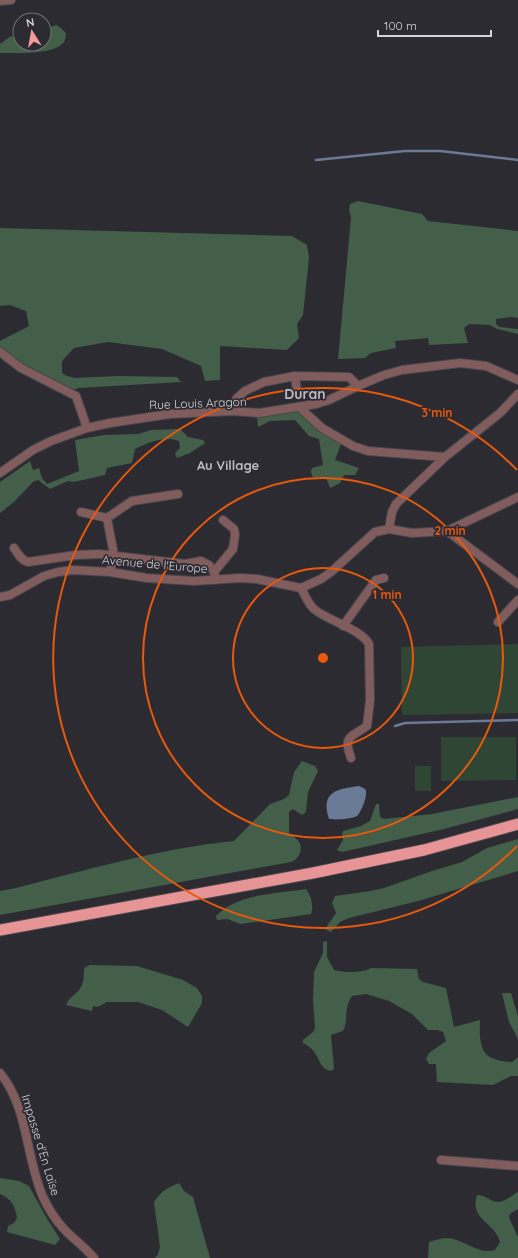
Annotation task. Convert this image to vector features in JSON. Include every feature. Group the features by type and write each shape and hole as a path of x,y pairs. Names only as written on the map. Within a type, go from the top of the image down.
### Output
{"highway":[{"path":"0,930 328,870 424,850 518,824"}],"street":[{"path":"2,1 11,0"},
{"path":"0,352 21,368 76,396 87,428"},
{"name":"Rue Louis Aragon","path":"0,473 33,450 87,428 150,416 170,414 233,411 259,413 299,407 330,400 384,375 402,370 460,363 486,366 518,380"},
{"path":"295,376 297,391"},
{"path":"233,411 237,398 258,384 295,376 349,377 358,386"},
{"path":"389,529 392,512 396,504 445,457 500,413 518,394"},
{"path":"299,407 322,428 353,446 368,451 445,457"},
{"path":"81,512 107,518 132,501 178,494"},
{"path":"351,758 347,746 350,737 367,726 370,700 370,647 368,642 363,637 313,608 301,588 321,579 331,572 375,532 389,529 412,533 448,531 518,497"},
{"path":"107,518 114,555 110,572"},
{"path":"14,548 20,558 28,562 76,555 99,554 185,564 200,561 209,565 215,576 234,546 234,529 223,520"},
{"path":"448,531 518,584"},
{"name":"Avenue de l'Europe","path":"0,597 10,595 44,576 73,570 110,572 147,578 188,581 215,576 257,579 301,588"},
{"path":"343,626 376,580 384,578"},
{"path":"498,622 518,600"},
{"name":"Impasse d'En Laïse","path":"0,1073 9,1086 16,1103 38,1184 49,1208 64,1229 94,1258"},
{"path":"441,1160 518,1166"}],"green space":[{"path":"57,25 66,33 64,42 52,49 52,26"},
{"path":"11,36 12,52 34,52 0,53 0,44"},
{"path":"358,201 422,214 428,221 518,231 518,318 511,317 496,319 496,324 500,327 518,329 518,334 497,329 490,325 469,324 464,328 468,343 429,345 428,338 395,341 396,348 371,353 365,358 338,359 351,218 349,210 350,204"},
{"path":"0,228 292,236 307,245 309,258 303,315 297,324 299,338 287,350 220,346 220,380 205,381 201,366 162,349 108,342 74,348 62,361 62,373 67,376 75,378 118,376 177,377 181,382 79,388 63,393 19,372 0,358 0,341 29,326 26,311 10,305 0,306"},
{"path":"299,410 341,444 335,460 359,468 355,475 344,475 340,483 330,488 326,477 315,478 312,476 312,468 323,465 319,439 309,436 295,420 270,421 258,427 257,415"},
{"path":"180,429 188,437 203,440 205,443 190,453 177,458 175,453 180,448 179,441 174,439 156,440 135,449 132,463 107,468 105,475 74,482 68,481 50,489 38,480 33,482 14,502 0,513 0,482 30,461 33,470 39,468 42,478 47,484 79,471 75,440 104,435 138,434 151,430"},
{"path":"518,644 518,713 402,715 401,647"},
{"path":"441,737 516,737 516,780 441,781"},
{"path":"302,761 315,766 318,771 308,792 306,812 302,815 293,809 289,812 289,833 298,841 301,848 298,857 291,862 0,915 0,891 152,854 207,844 234,841 270,804 284,799 289,795 294,772"},
{"path":"415,766 431,766 431,791 415,791"},
{"path":"518,797 518,809 444,829 342,852 337,850 343,840 343,831 361,826 370,821 376,804 379,804 380,817 384,819 432,814"},
{"path":"518,839 518,871 418,901 349,918 340,922 331,932 325,929 336,913 332,903 335,896 384,888 462,862 487,848"},
{"path":"306,889 312,901 311,914 241,924 227,919 217,920 216,916 225,908 246,899"},
{"path":"327,941 327,957 334,970 353,972 364,971 371,968 417,969 419,979 423,982 446,988 454,1027 480,1020 480,1038 484,1051 488,1056 502,1061 512,1062 518,1057 518,1076 511,1076 493,1085 437,1082 436,1064 429,1064 426,1059 429,1053 446,1041 443,1032 428,1030 412,1014 389,1001 366,994 352,996 349,1001 346,1023 343,1031 331,1035 334,1069 331,1071 327,1070 312,1049 303,1043 303,1040 313,1032 315,1028 313,1001 314,972 323,953 323,942"},
{"path":"90,965 137,966 183,980 197,988 202,996 202,1003 188,1027 162,1010 138,1002 107,1002 98,1007 93,1006 92,1011 66,1005 70,998 81,988 84,968"},
{"path":"502,993 511,993 518,1016 518,1040 509,1022"},
{"path":"0,1178 19,1181 29,1186 60,1239 55,1245 7,1232 8,1226 14,1223 17,1218 12,1203 0,1194"},
{"path":"179,1183 184,1191 193,1197 210,1258 155,1258 160,1247 154,1202 165,1190"},
{"path":"518,1192 518,1209 509,1216 518,1237 518,1258 428,1258 429,1242 443,1238 460,1241 476,1249 488,1251 495,1250 500,1242 493,1230 479,1216 475,1203 477,1195 493,1201 501,1202"}],"water":[{"path":"359,786 365,789 366,794 359,814 351,818 329,819 327,802 329,797 338,790"}],"waterway":[{"path":"316,160 405,151 440,151 518,160"},
{"path":"395,726 405,723 518,720"}],"district":[{"name":"Duran","path":"305,394"},
{"name":"Au Village","path":"228,465"}]}
